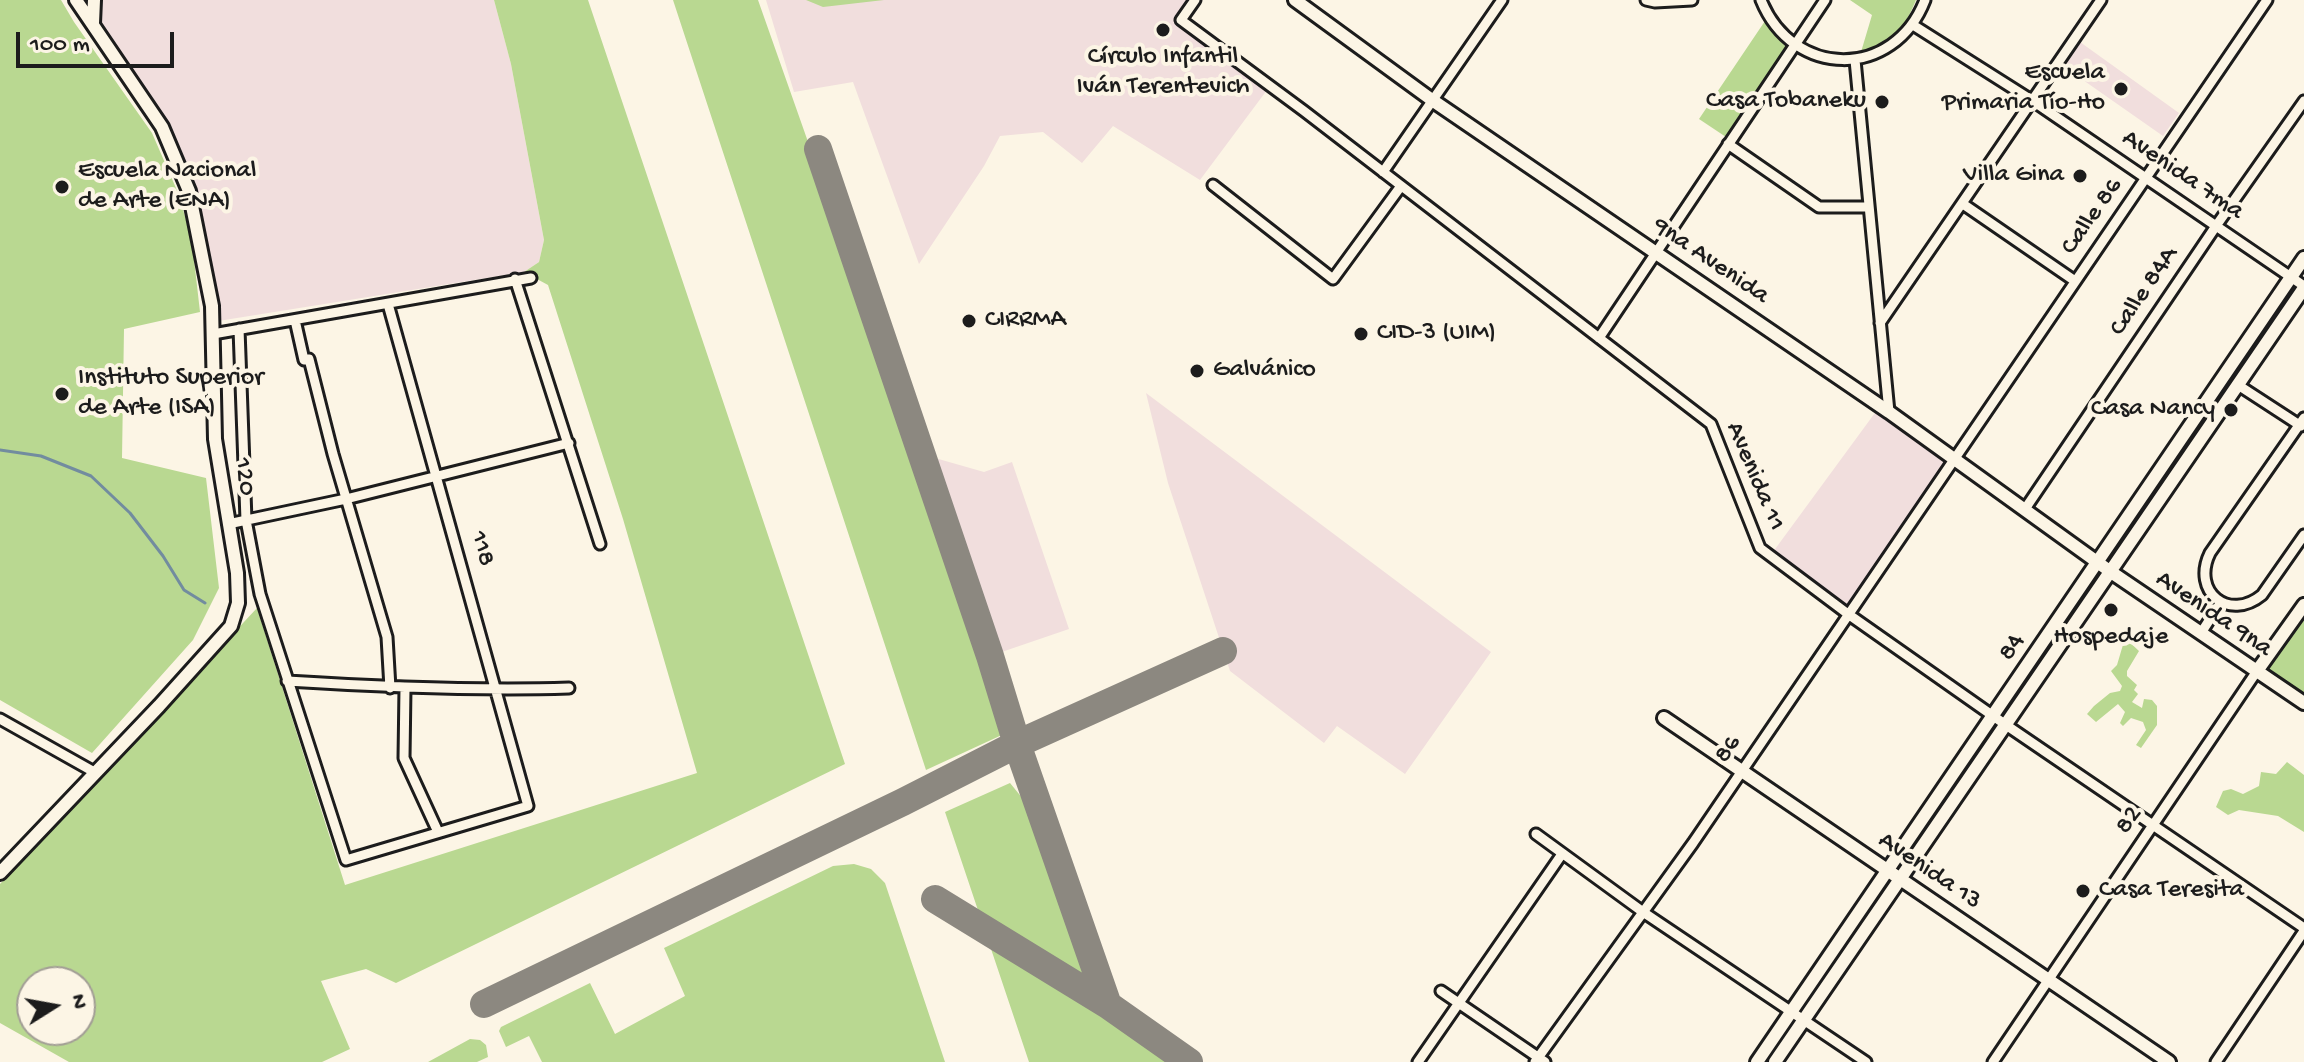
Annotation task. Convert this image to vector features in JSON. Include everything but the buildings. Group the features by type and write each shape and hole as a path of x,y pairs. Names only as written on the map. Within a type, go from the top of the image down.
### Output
{"main road":[{"name":"120","path":"0,873 231,626 238,603 237,573 215,439 212,306 189,191 162,127 76,0"},
{"path":"93,23 94,0"},
{"name":"9na Avenida","path":"1295,0 1432,100 1889,412 2098,563"},
{"name":"84","path":"1757,1062 2304,258"},
{"name":"84","path":"1775,1062 2304,287"},
{"name":"Avenida 9na","path":"2098,563 2304,703"},
{"name":"82","path":"2257,671 2304,605"},
{"name":"Avenida 13","path":"1664,718 2169,1062"}],"street":[{"name":"Avenida 11","path":"1195,0 1181,20 1711,424 1760,548 2006,725 2304,929"},
{"path":"1383,172 1502,0"},
{"path":"1646,0 1692,0"},
{"path":"1761,0 1779,32 1795,45 1833,60 1855,60 1877,54 1897,42 1913,25 1925,0"},
{"path":"1599,338 1825,0"},
{"path":"1880,323 2101,0"},
{"name":"Calle 86","path":"1954,459 2267,0"},
{"name":"Avenida 7ma","path":"1913,25 2033,101 2304,287"},
{"path":"1855,60 1889,412"},
{"name":"Calle 84A","path":"2025,509 2304,101"},
{"path":"1728,144 1819,207 1868,207"},
{"path":"1213,185 1333,279 1401,186"},
{"path":"1963,204 2075,281"},
{"path":"213,334 531,278"},
{"path":"515,279 600,544"},
{"name":"118","path":"388,304 528,806 438,832"},
{"path":"295,320 304,360 309,359 387,637 390,688"},
{"name":"120","path":"239,329 246,520 260,594 346,860 438,832"},
{"path":"2238,385 2302,424 2210,553 2205,564 2206,586 2221,602 2232,606 2254,602 2304,535"},
{"path":"228,524 346,499 569,443"},
{"name":"86","path":"1539,1060 1741,772 1954,459"},
{"path":"2201,633 2221,602"},
{"name":"82","path":"1993,1062 2257,671"},
{"path":"287,681 390,688 569,688"},
{"path":"405,688 404,758 438,832"},
{"path":"0,719 96,773"},
{"path":"1536,834 1643,912 1866,1062"},
{"path":"1418,1062 1562,854"},
{"path":"2216,1062 2304,929"},
{"path":"1441,991 1539,1060"}],"shaded area":[{"path":"94,0 494,0 511,64 544,240 539,262 524,272 212,322 189,191 162,127 93,23"},
{"path":"766,0 1195,0 1181,19 1270,86 1200,180 1113,126 1082,163 1043,132 1000,136 984,166 919,264 853,82 794,92"},
{"name":"Escuela Primaria Tío-Ho","path":"2080,42 2179,113 2163,136 2063,66"},
{"path":"1146,393 1491,652 1405,774 1337,726 1324,743 1230,671 1168,483"},
{"path":"1880,406 1954,459 1848,614 1770,556"},
{"path":"921,454 984,472 1012,462 1069,629 990,656"}],"green space":[{"name":"Instituto Superior de Arte (ISA)","path":"0,0 61,0 152,133 179,195 192,242 200,312 124,329 122,458 206,478 219,588 193,640 92,753 0,700"},
{"path":"494,0 588,0 845,764 396,983 366,969 321,981 350,1049 322,1062 69,1062 41,1046 96,1046 96,966 16,966 16,1032 0,1023 0,884 257,608 345,885 697,773 623,519 548,285 524,272 539,262 544,240 511,64"},
{"path":"673,0 758,0 874,329 1004,734 926,770"},
{"path":"806,0 884,0 823,7"},
{"path":"1850,0 1916,0 1896,34 1861,52 1872,15"},
{"path":"1765,21 1786,47 1726,137 1699,119"},
{"path":"2293,284 2297,287 2113,562 2109,559"},
{"path":"2099,573 2102,574 2003,719 2001,717"},
{"path":"2304,605 2304,703 2257,671"},
{"path":"2125,638 2139,651 2127,671 2127,676 2137,685 2134,690 2138,694 2132,702 2142,708 2144,699 2152,700 2157,706 2157,725 2141,748 2136,745 2146,730 2143,722 2131,718 2123,726 2120,723 2125,712 2118,704 2096,722 2087,714 2110,693 2120,691 2122,686 2111,671 2117,665"},
{"path":"1996,724 1998,726 1902,867 1899,865"},
{"path":"2287,762 2304,775 2304,832 2278,816 2239,810 2228,815 2216,807 2223,791 2231,789 2243,794 2259,786 2261,772 2276,774"},
{"path":"1010,783 1032,810 1108,1021 1171,1062 1029,1062 945,812"},
{"path":"854,864 871,869 885,883 945,1062 542,1062 529,1036 506,1047 499,1031 501,1027 590,983 615,1034 685,996 664,948 833,866"},
{"path":"1891,877 1894,879 1807,1009 1802,1006"},
{"path":"470,1039 480,1040 486,1045 488,1057 477,1062 428,1062"}],"waterway":[{"path":"0,450 41,456 91,476 130,513 184,590 205,603"}],"taxiway":[{"path":"818,149 1017,744 1108,1005"},
{"path":"484,1004 1017,744 1223,651"},
{"path":"935,899 1108,1005 1189,1062"}],"place":[{"name":"Círculo Infantil Iván Terentevich","path":"1163,30"},
{"name":"Escuela Primaria Tío-Ho","path":"2121,89"},
{"name":"Casa Tobaneku","path":"1882,102"},
{"name":"Villa Gina","path":"2080,176"},
{"name":"Escuela Nacional de Arte (ENA)","path":"62,187"},
{"name":"CIRRMA","path":"969,321"},
{"name":"CID-3 (UIM)","path":"1361,334"},
{"name":"Galvánico","path":"1197,371"},
{"name":"Instituto Superior de Arte (ISA)","path":"62,394"},
{"name":"Casa Nancy","path":"2231,410"},
{"name":"Hospedaje","path":"2111,610"},
{"name":"Casa Teresita","path":"2083,891"}]}
